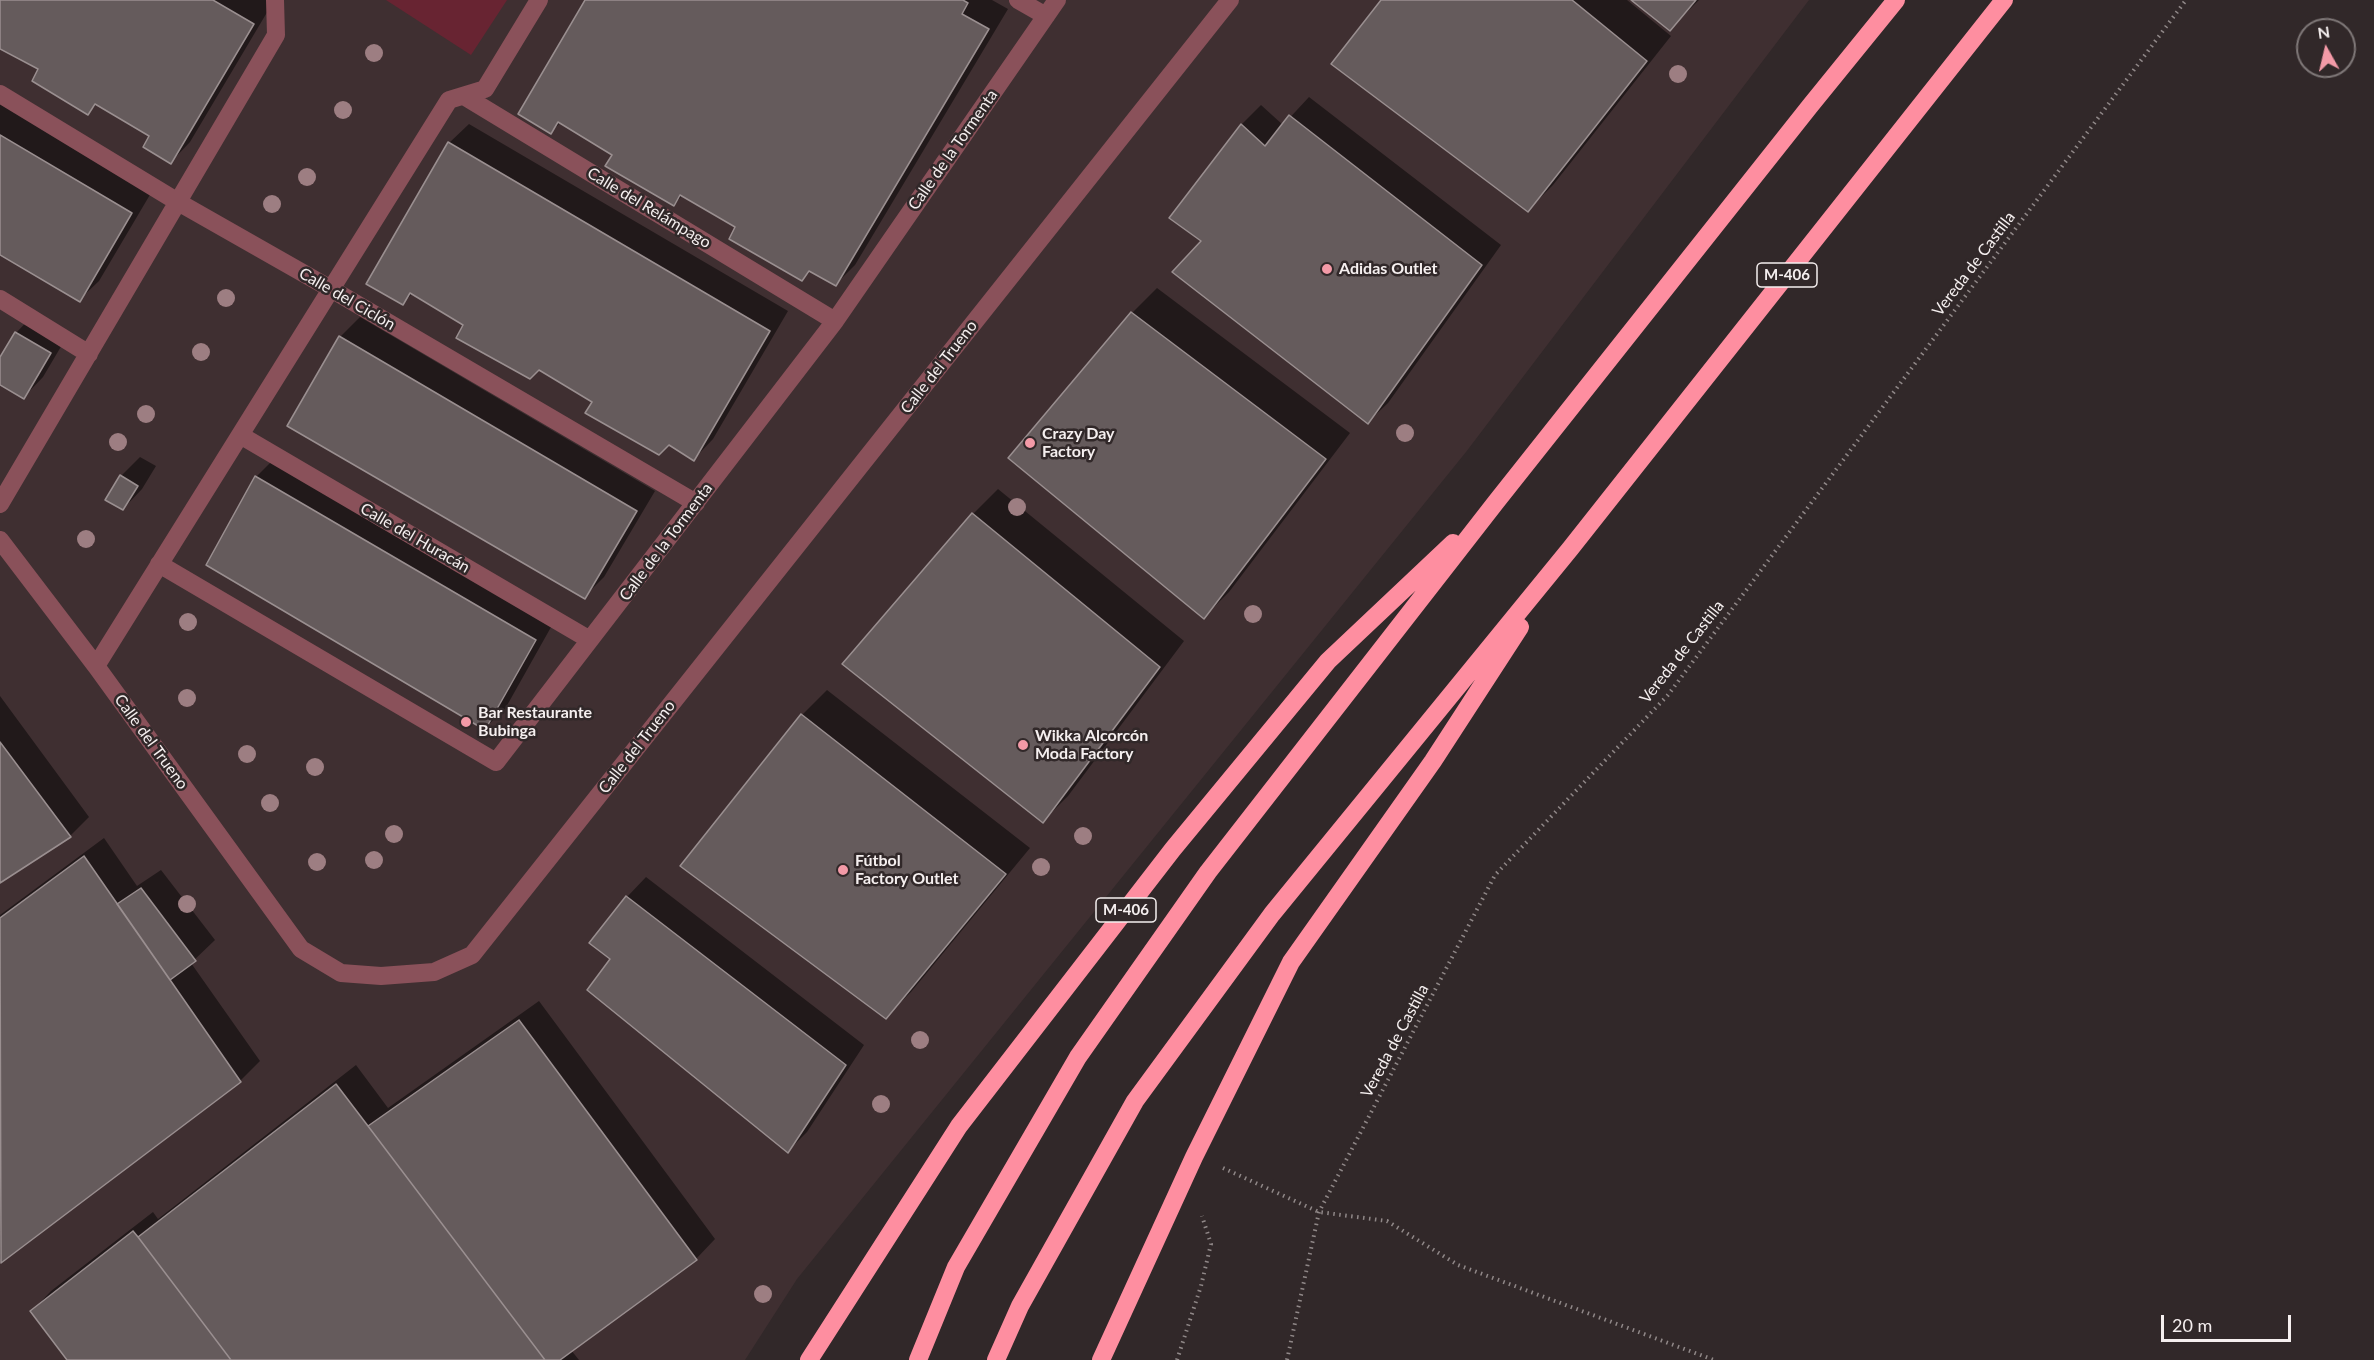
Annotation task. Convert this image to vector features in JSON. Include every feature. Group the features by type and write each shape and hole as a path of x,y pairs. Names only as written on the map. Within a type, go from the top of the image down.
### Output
{"highway":[{"name":"M-406","path":"918,1360 956,1268 1078,1057 1208,872 1496,502 1896,0"},
{"name":"M-406","path":"996,1360 1020,1306 1135,1101 1272,914 1570,549 2004,0"},
{"name":"M-406","path":"809,1360 958,1126 1173,849 1328,661 1496,502"},
{"name":"M-406","path":"1101,1360 1194,1157 1291,962 1432,761 1570,549"}],"street":[{"path":"0,504 276,35 275,0"},
{"path":"96,666 449,100 484,89 539,0"},
{"path":"1018,0 1046,16"},
{"name":"Calle de la Tormenta","path":"159,564 496,762 835,321 1057,0"},
{"name":"Calle del Trueno","path":"0,540 96,666 301,949 341,973 381,976 434,972 472,955 1230,0"},
{"name":"Calle del Ciclón","path":"0,94 178,202 696,503"},
{"name":"Calle del Relámpago","path":"464,96 835,321"},
{"path":"0,299 88,354"},
{"name":"Calle del Huracán","path":"240,435 590,640"}],"path":[{"name":"Vereda de Castilla","path":"1287,1360 1319,1212 1495,875 1668,695 2186,0"},
{"path":"1194,1157 1319,1212 1387,1221 1458,1265 1713,1360"},
{"path":"1177,1360 1201,1286 1211,1244 1199,1208"}],"shaded area":[{"path":"0,0 1809,0 1466,452 797,1279 745,1360 0,1360"},
{"path":"386,0 507,0 471,55"}],"building":[{"path":"0,0 213,0 254,24 171,164 143,147 149,136 95,104 88,115 32,81 38,69 0,49"},
{"path":"585,0 963,0 968,3 962,14 989,29 836,286 809,271 802,281 729,239 735,227 680,195 674,206 605,166 612,155 558,122 551,134 518,114"},
{"path":"1381,0 1572,0 1647,61 1528,212 1331,64"},
{"path":"1631,0 1696,0 1670,31"},
{"name":"Adidas Outlet","path":"1289,115 1482,265 1368,424 1172,272 1201,241 1169,218 1241,124 1265,146"},
{"path":"0,135 132,213 80,302 0,255"},
{"path":"448,142 770,331 694,461 669,445 659,455 585,413 592,402 539,370 530,379 456,338 463,325 410,293 403,305 366,284"},
{"path":"1131,312 1326,459 1204,619 1008,458"},
{"path":"15,332 51,353 24,399 0,385 0,357"},
{"path":"339,336 637,511 585,599 287,426"},
{"path":"120,475 138,486 123,510 105,500"},
{"path":"255,476 536,640 485,730 206,565"},
{"name":"Wikka Alcorcón Moda Factory","path":"972,513 1160,667 1043,823 842,664"},
{"name":"Fútbol Factory Outlet","path":"801,714 1006,874 886,1019 680,866"},
{"path":"0,742 71,837 0,883"},
{"path":"84,856 241,1082 1,1263 0,918"},
{"path":"141,888 196,961 170,980 117,904"},
{"path":"626,896 846,1065 788,1153 587,990 610,959 589,943"},
{"path":"519,1020 697,1260 560,1360 545,1360 368,1126"},
{"path":"336,1084 545,1360 231,1360 138,1237"},
{"path":"133,1231 231,1360 67,1360 30,1311"}],"place":[{"name":"Adidas Outlet","path":"1327,269"},
{"name":"Crazy Day Factory","path":"1030,443"},
{"name":"Bar Restaurante Bubinga","path":"466,722"},
{"name":"Wikka Alcorcón Moda Factory","path":"1023,745"},
{"name":"Fútbol Factory Outlet","path":"843,870"}]}
